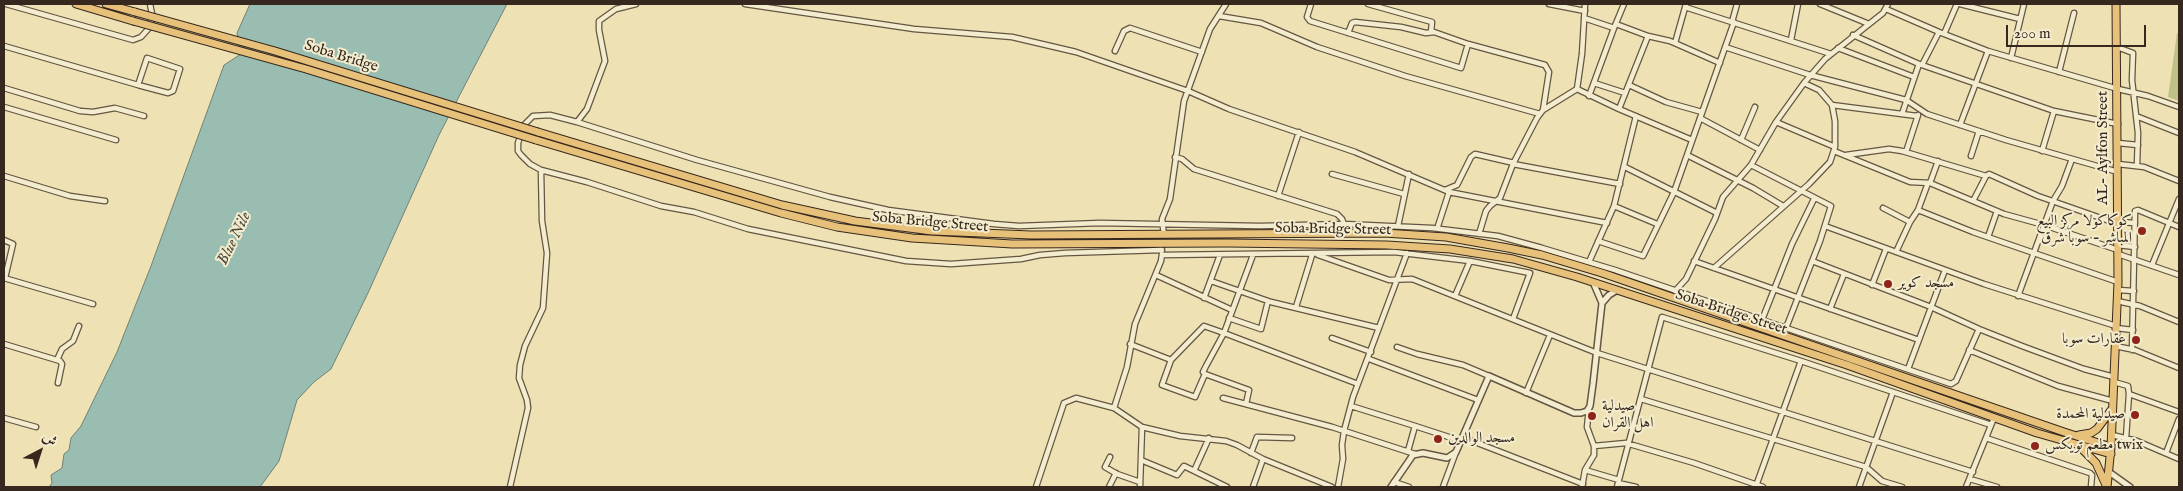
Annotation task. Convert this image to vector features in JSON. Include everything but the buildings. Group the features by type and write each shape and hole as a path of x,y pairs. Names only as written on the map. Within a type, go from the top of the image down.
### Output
{"highway":[{"name":"Soba Bridge","path":"76,4 537,136"},
{"name":"Soba Bridge","path":"106,4 275,51 537,136"},
{"name":"AL- Aylfon Street","path":"2107,487 2112,435 2118,286 2116,4"},
{"name":"Soba Bridge Street","path":"537,136 765,200 855,221 932,231 974,234 1164,235 1354,232 1423,235 1471,241 1557,259 1673,294 2111,450"},
{"name":"Soba Bridge Street","path":"537,136 752,206 837,226 912,238 1162,250 1378,245 1469,252 1524,261 1593,282 1955,403 1993,422 2078,445 2111,450"},
{"path":"1469,252 1471,241"},
{"path":"1955,403 1958,394"},
{"path":"2076,436 2094,431 2103,423 2112,405"},
{"path":"2078,445 2096,463 2107,487"}],"street":[{"path":"6,4 132,40 142,38 150,27 152,14 150,4"},
{"path":"577,122 587,109 605,62 599,21 616,9 636,4"},
{"path":"744,4 914,29 1012,38 1076,52 1188,91 1224,107 1299,132 1409,174 1447,191 1607,223"},
{"path":"1164,235 1162,219 1170,199 1175,156 1188,91 1210,29 1226,4"},
{"path":"1311,4 1307,16 1308,20 1461,68 1468,44"},
{"path":"1368,4 1432,22 1431,32"},
{"path":"1549,4 1585,11"},
{"path":"1577,89 1585,4"},
{"path":"1589,96 1624,4"},
{"path":"1598,241 1643,257 1657,224 1674,192 1720,63 1737,4"},
{"path":"1792,40 1798,4"},
{"path":"1823,4 1869,24"},
{"path":"1902,114 1920,64 1958,4 2020,19"},
{"path":"2011,58 2024,4"},
{"path":"1675,43 1686,6 1831,54"},
{"path":"1673,294 1686,278 1717,213 1722,197 1751,165 1776,122 1804,83 1831,54 1869,24 1887,6 1941,33 2011,58 2133,92 2179,107"},
{"path":"2059,72 2074,13"},
{"path":"1219,16 1261,23 1317,47 1405,76 1542,112 1577,89"},
{"path":"1584,18 1675,43 1720,63"},
{"path":"1348,34 1352,23 1356,22 1400,26 1426,33 1431,32 1547,67 1549,72 1542,112 1513,163 1500,198 1488,208 1479,233"},
{"path":"1115,50 1124,31 1130,28 1202,52"},
{"path":"1853,35 1920,64 2054,111 2118,124"},
{"path":"1619,109 1648,36"},
{"path":"4,46 138,85 172,93 180,69 148,58 138,85"},
{"path":"1725,47 1810,75 1906,100 1920,110 1960,125 2118,172"},
{"path":"2117,47 2133,52 2133,92 2138,145 2137,166"},
{"path":"1838,48 1914,77"},
{"path":"1960,125 1988,50"},
{"path":"1594,83 1626,93"},
{"path":"1714,268 1828,165 1835,149 1836,121 1832,105 1819,90 1804,83"},
{"path":"1629,85 1666,102 1702,112"},
{"path":"4,88 88,112 115,108 144,116"},
{"path":"1577,89 1589,96 1692,140"},
{"path":"1832,105 1917,116"},
{"path":"1741,140 1755,107"},
{"path":"4,108 116,140"},
{"path":"1906,152 1920,110"},
{"path":"2042,150 2054,111"},
{"path":"1512,319 1530,273 1470,260 1407,253 1342,252 1318,255 1220,255 1162,250 1065,253 1014,260 951,264 906,261 748,229 694,212 661,206 587,182 541,170 528,162 518,151 518,143 526,122 533,116 544,114 577,122 724,168 830,197 888,210 1005,225 1100,223 1163,225 1398,224 1438,226 1522,242 1589,262 1673,294 1762,320 1954,384 1979,329"},
{"path":"1589,262 1614,206 1636,116"},
{"path":"2136,116 2179,133"},
{"path":"1700,118 1760,150"},
{"path":"1776,122 1845,155 1910,182 1929,183 1997,211 2118,249 2134,259 2179,276"},
{"path":"1971,156 1979,131"},
{"path":"1278,196 1299,132"},
{"path":"2118,143 2138,145"},
{"path":"1845,155 1889,149 1906,152 1986,176 1989,174 2053,201 2118,223 2135,223"},
{"path":"1438,226 1447,191 1457,185 1471,158 1476,154 1620,184"},
{"path":"1687,155 1783,206"},
{"path":"1175,156 1194,169 1336,214 1342,219 1344,224"},
{"path":"2018,296 2053,201 2072,159"},
{"path":"1896,252 1910,222 1918,210 1938,162"},
{"path":"2118,164 2137,166 2179,181"},
{"path":"1751,165 1830,206 1812,261 1786,328"},
{"path":"1625,167 1717,213"},
{"path":"510,487 528,408 519,378 520,365 525,346 543,308 544,300 544,271 547,253 542,221 541,170"},
{"path":"1332,174 1404,194"},
{"path":"1398,224 1409,174"},
{"path":"4,176 70,196 105,201"},
{"path":"1973,201 1986,176"},
{"path":"1762,320 1792,244 1814,199"},
{"path":"2152,265 2179,199"},
{"path":"1614,206 1657,224"},
{"path":"1882,208 1910,222"},
{"path":"1918,210 2134,291"},
{"path":"2132,350 2135,211 2138,210 2179,227"},
{"path":"1988,237 1997,211"},
{"path":"1398,224 1479,233"},
{"path":"1824,226 2018,296 2116,327 2132,330"},
{"path":"4,240 13,244 4,278 93,304"},
{"path":"2118,249 2135,247"},
{"path":"1872,285 1886,249"},
{"path":"1114,408 1127,367 1135,324 1156,275 1162,250"},
{"path":"1338,487 1343,459 1344,431 1351,406 1407,253"},
{"path":"1204,298 1220,255"},
{"path":"1253,255 1224,334 1203,372 1205,374 1194,397 1161,384 1171,360 1204,326 1224,334 1358,384"},
{"path":"1296,307 1312,255"},
{"path":"1318,255 1373,274 1398,280 1412,279 1597,353 1973,472"},
{"path":"1455,296 1470,260"},
{"path":"1694,261 1919,340"},
{"path":"1812,261 1932,307 1979,329 2128,386 2126,438"},
{"path":"1908,369 1945,270"},
{"path":"1830,309 1844,274"},
{"path":"1156,275 1232,310"},
{"path":"1211,281 1268,301 1379,328"},
{"path":"1351,406 1462,439 1582,486 1585,470 1593,460 1594,446 1588,430 1589,408 1602,303 1593,282"},
{"path":"1602,303 1617,290"},
{"path":"1229,318 1261,329 1268,301"},
{"path":"2117,301 2133,304 2179,322"},
{"path":"1618,483 1662,317 1801,360 1893,392 1993,422 1966,487"},
{"path":"57,360 62,349 73,341 79,326"},
{"path":"1526,393 1550,335"},
{"path":"1332,338 1371,352"},
{"path":"4,344 62,362 58,383"},
{"path":"1130,344 1171,360"},
{"path":"2115,346 2132,350 2179,368"},
{"path":"1398,347 1417,354 1463,365 1576,413 1586,412 1589,408"},
{"path":"1969,350 2058,386 2112,405"},
{"path":"1369,359 1478,400"},
{"path":"1756,486 1801,360"},
{"path":"1205,374 1249,390 1246,404"},
{"path":"1443,487 1489,376"},
{"path":"1859,487 1893,392"},
{"path":"2129,394 2179,412"},
{"path":"1036,487 1064,403 1076,398 1114,408 1142,427 1180,436 1209,438 1237,445 1263,459 1332,487"},
{"path":"1222,398 1344,431 1415,454 1423,453 1446,458 1456,452"},
{"path":"1641,398 1866,467 1882,481 1902,487"},
{"path":"4,418 36,427"},
{"path":"2166,453 2179,419"},
{"path":"1408,451 1416,426"},
{"path":"1110,457 1105,467 1140,485 1142,427"},
{"path":"2112,435 2126,438 2179,459"},
{"path":"1251,453 1257,437 1292,438"},
{"path":"1194,471 1209,438"},
{"path":"1986,438 2090,473 2092,475 2091,487"},
{"path":"1594,446 1628,444 1763,487"},
{"path":"1391,487 1408,460 1415,454"},
{"path":"1253,487 1263,459"},
{"path":"1141,460 1178,475 1184,466 1227,487"},
{"path":"1585,470 1618,483 1636,487"},
{"path":"2109,472 2130,487"},
{"path":"1109,487 1116,473"},
{"path":"1970,479 1997,487"},
{"path":"1394,482 1409,487"}],"green space":[{"path":"2177,33 2179,33 2179,101 2168,97"}],"water":[{"name":"Blue Nile","path":"250,4 507,4 439,135 368,293 331,369 314,382 297,400 279,461 260,487 49,487 52,483 51,475 62,468 64,454 69,450 71,438 81,426 117,352 151,266 224,65 241,54 237,33"}],"place":[{"name":"كوكاكولا مركز البيع المباشر - سوبا شرق","path":"2142,231"},
{"name":"مسجد كوير","path":"1888,284"},
{"name":"عقارات سوبا","path":"2136,340"},
{"name":"صيدلية المحمدة","path":"2135,415"},
{"name":"صيدلية اهل القران","path":"1592,416"},
{"name":"مسجد الوالدين","path":"1438,439"},
{"name":"مطعم تويكس twix","path":"2035,446"}]}
